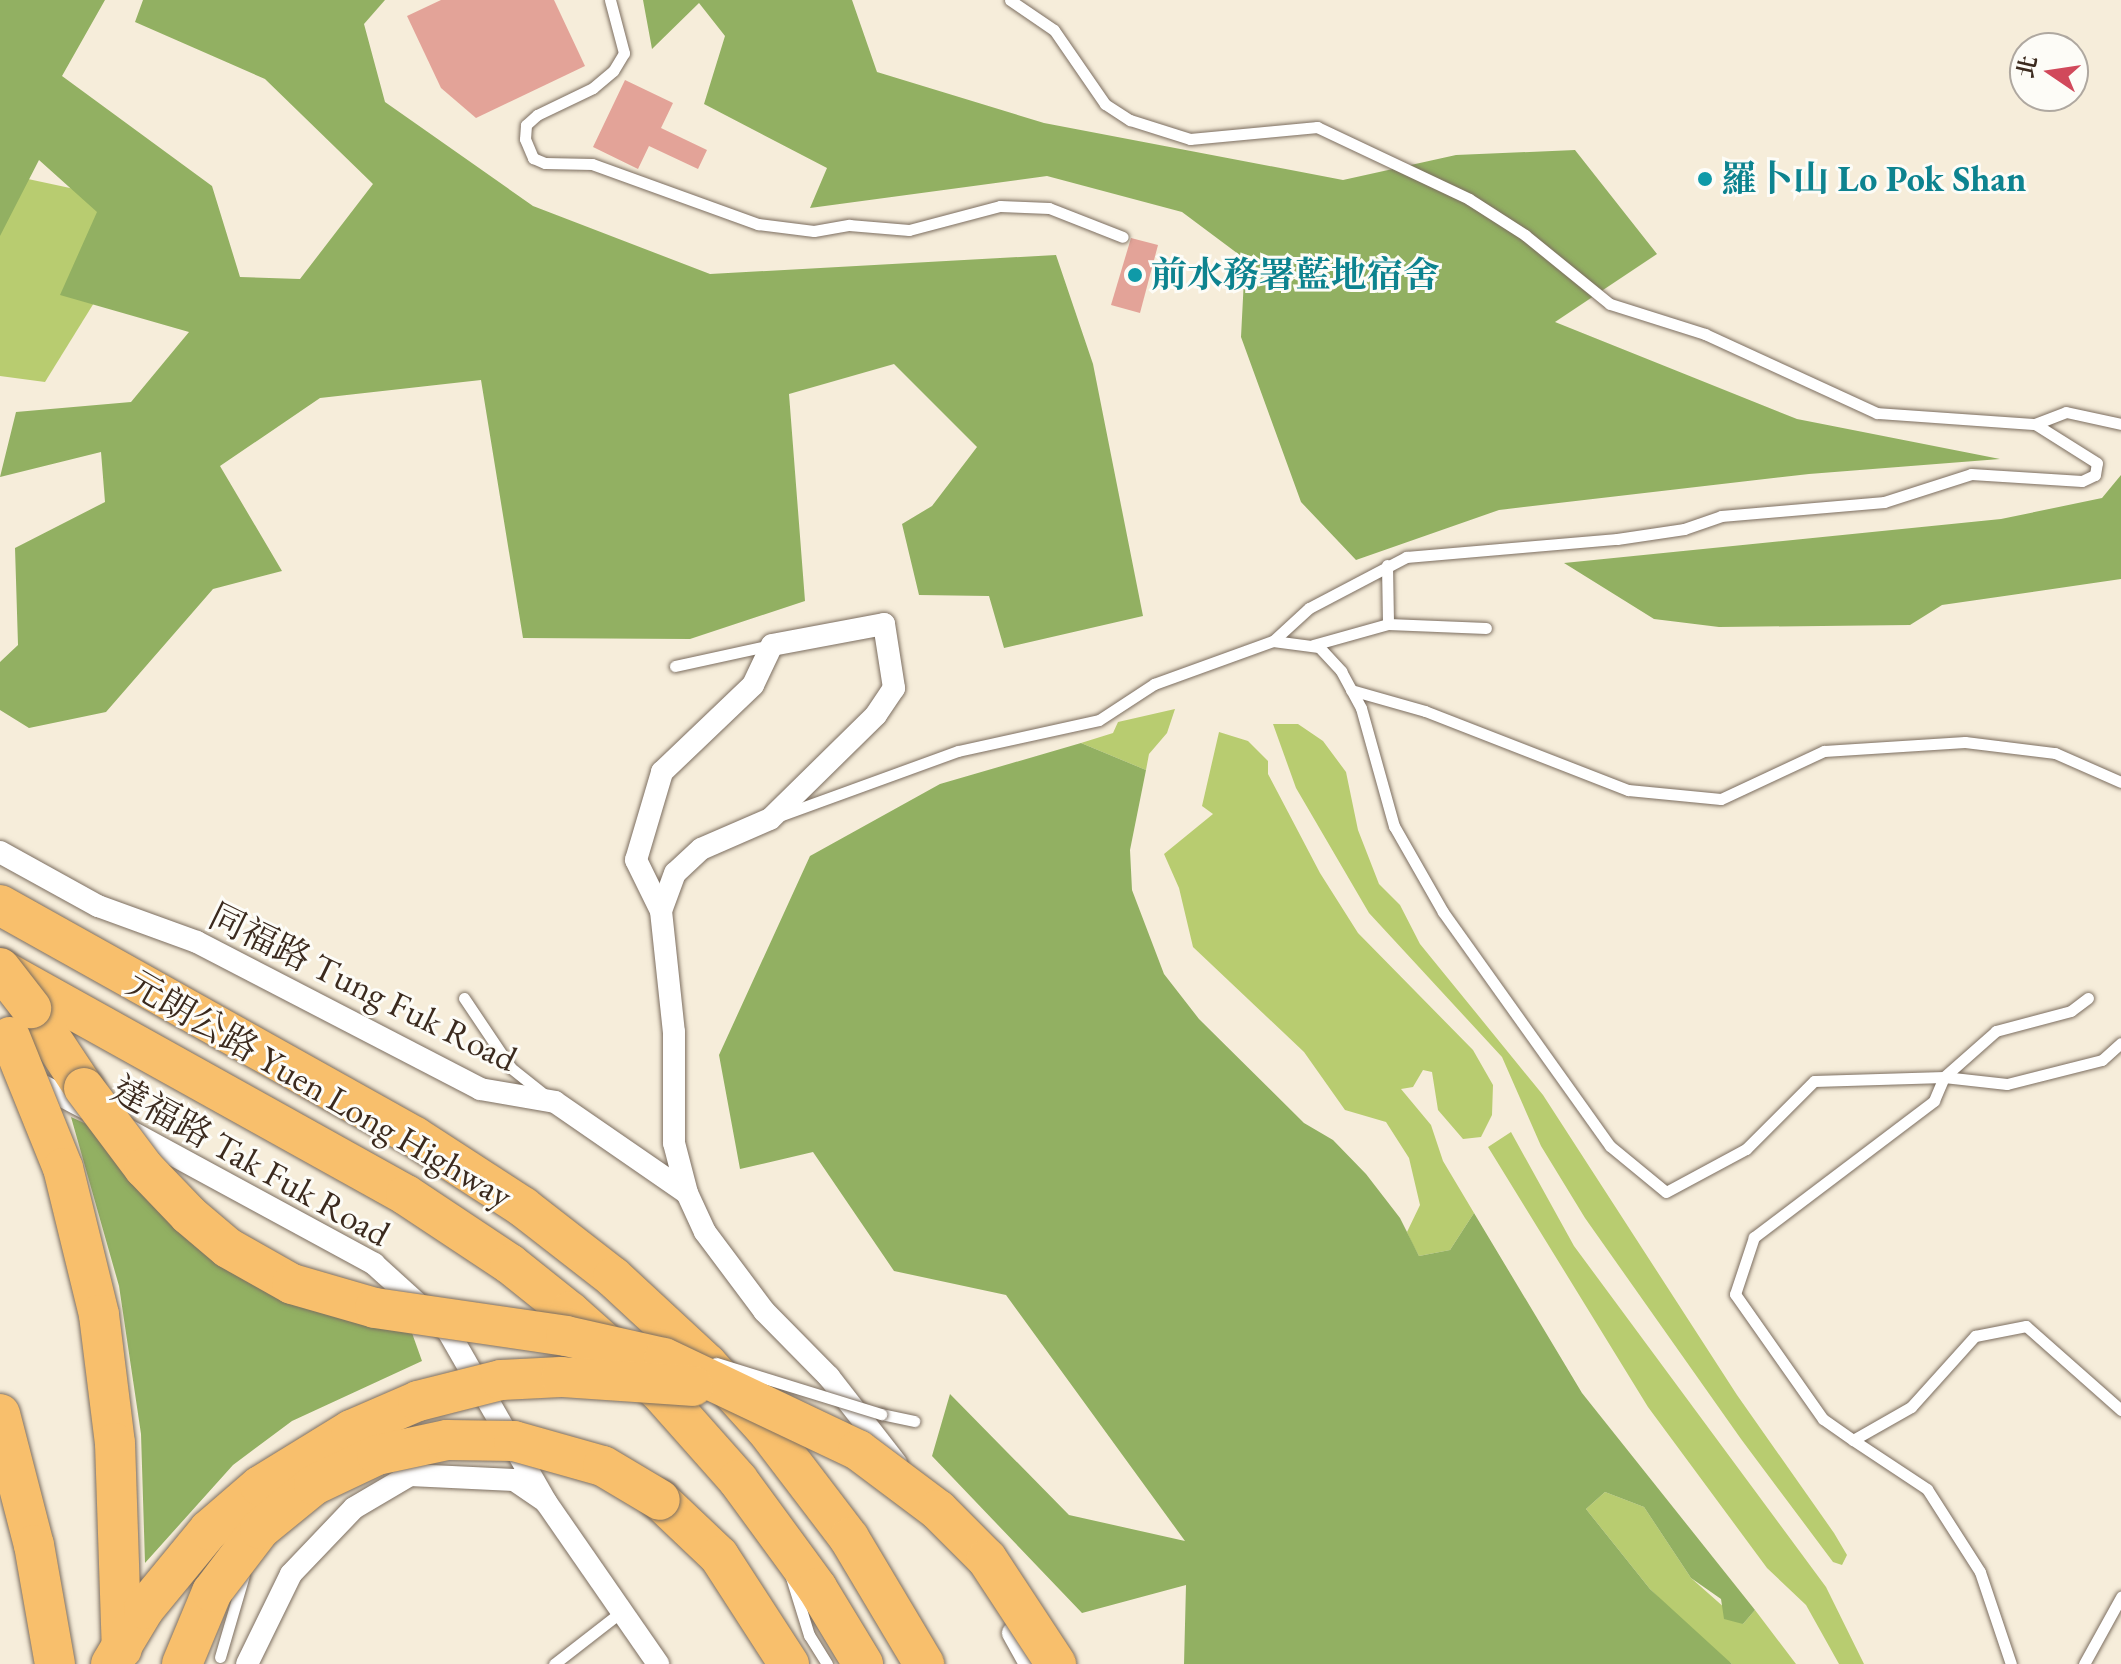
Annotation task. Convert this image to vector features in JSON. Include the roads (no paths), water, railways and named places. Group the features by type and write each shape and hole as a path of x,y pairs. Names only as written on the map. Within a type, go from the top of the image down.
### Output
{"highway":[{"name":"元朗公路 Yuen Long Highway","path":"0,905 415,1137 523,1207 613,1277 707,1364 766,1429 849,1538 924,1664"},
{"name":"元朗公路 Yuen Long Highway","path":"0,969 364,1170 510,1264 660,1392 786,1543 863,1664"},
{"path":"0,969 144,1168 228,1248 292,1284 346,1302 566,1336 664,1358 858,1450 938,1510 1010,1589 1056,1664"},
{"path":"0,1019 46,1119 91,1273 115,1443 123,1664"},
{"path":"111,1664 165,1581 237,1504 321,1446 399,1409 450,1391 530,1378 662,1382 742,1393"},
{"path":"0,1414 34,1545 55,1664"},
{"path":"201,1661 212,1592 260,1529 335,1474 388,1452 447,1440 514,1441 561,1451 622,1475 660,1500 719,1556 789,1664"}],"street":[{"path":"661,911 675,873 701,849 770,819 876,715 894,688 888,629 879,622 772,645 753,685 662,772 636,860 661,911 674,1032 674,1143 687,1193 705,1232 764,1311 829,1377 958,1542 1030,1664"},
{"name":"同福路 Tung Fuk Road","path":"0,852 98,906 197,942 480,1089 555,1102 687,1193"},
{"name":"達福路 Tak Fuk Road","path":"0,1063 374,1264 448,1331 546,1502 658,1664"},
{"path":"247,1664 291,1574 354,1508 410,1475 514,1480 546,1502"}],"lane":[{"path":"610,0 624,53 613,71 593,88 526,125 525,139 533,158 545,163 592,164 758,224 814,231 849,225 909,230 1000,206 1049,208 1123,237"},
{"path":"1010,0 1054,30 1105,104 1130,120 1190,139 1317,127 1469,199 1525,235 1610,304 1705,334 1877,413 2035,424 2066,412 2121,424"},
{"path":"770,819 958,751 1099,720 1154,684 1273,641 1309,608 1387,565 1459,550 1617,539 1684,529 1721,516 1884,502 1971,474 2082,481 2095,475 2097,463 2089,456 2035,424"},
{"path":"1387,565 1388,624"},
{"path":"1310,646 1388,624 1486,628"},
{"path":"1273,641 1319,647 1351,690 1394,826 1443,912 1610,1146 1666,1192 1746,1149 1814,1081 1944,1077 2007,1084 2102,1060 2121,1043"},
{"path":"675,666 772,645"},
{"path":"1351,690 1425,711 1628,790 1721,799 1824,751 1965,742 2055,753 2121,782"},
{"path":"464,998 511,1068 555,1102"},
{"path":"2011,1664 1980,1572 1927,1489 1823,1419 1735,1294 1754,1237 1934,1101 1944,1077 1996,1031 2071,1011 2088,998"},
{"path":"1853,1440 1911,1407 1975,1336 2026,1326 2121,1410"},
{"path":"566,1336 668,1350 914,1421"},
{"path":"786,1543 793,1594 809,1635 827,1664"},
{"path":"2084,1664 2121,1597"},
{"path":"554,1664 622,1611"}],"place":[{"name":"羅卜山 Lo Pok Shan","path":"1705,179"},
{"name":"前水務署藍地宿舍","path":"1135,275"}]}
